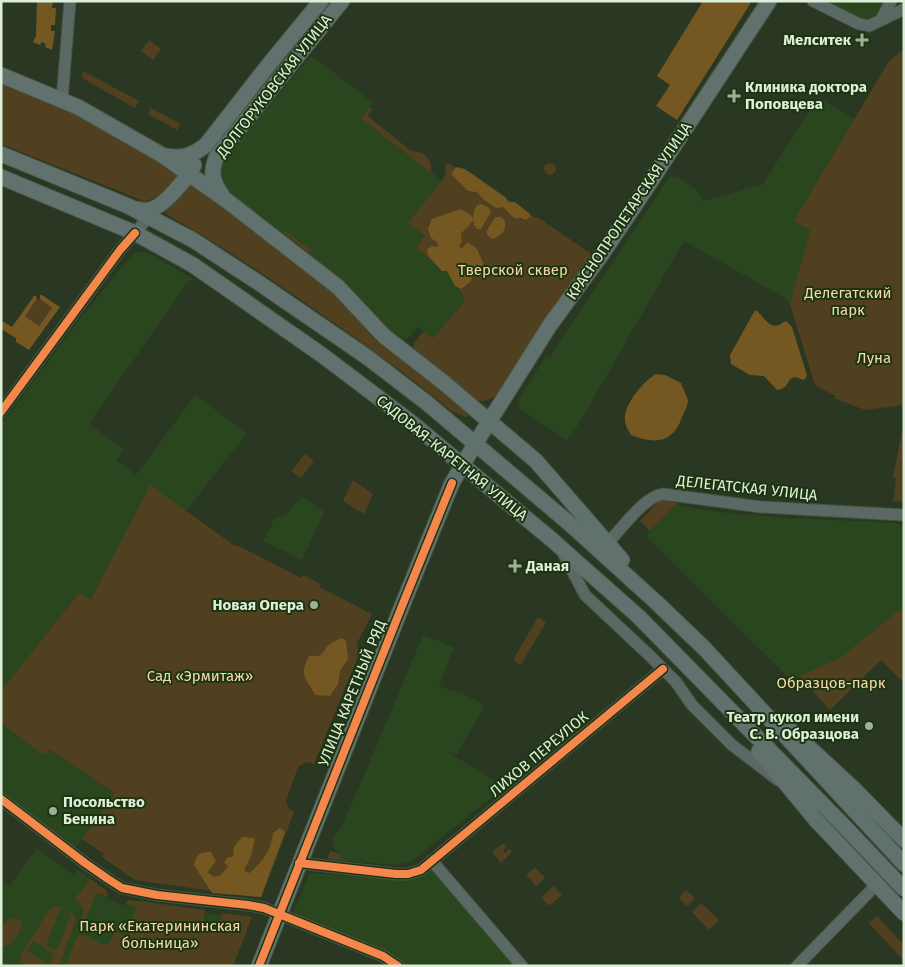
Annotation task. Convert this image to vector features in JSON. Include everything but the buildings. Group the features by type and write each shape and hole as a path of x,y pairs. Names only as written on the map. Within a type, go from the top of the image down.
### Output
{"main road":[{"name":"ДОЛГОРУКОВСКАЯ УЛИЦА","path":"162,155 174,158 184,157 198,151 206,144 321,1"},
{"name":"ДОЛГОРУКОВСКАЯ УЛИЦА","path":"226,200 212,176 212,167 217,156 342,1"},
{"name":"КРАСНОПРОЛЕТАРСКАЯ УЛИЦА","path":"490,421 550,325 638,202 769,1"},
{"path":"1,75 62,100 130,136 190,173 226,200"},
{"path":"135,209 147,211 163,202 190,173 206,144"},
{"name":"САДОВАЯ-КАРЕТНАЯ УЛИЦА","path":"1,154 150,216 244,272 367,357 427,403 614,562 704,648 756,704"},
{"name":"САДОВАЯ-КАРЕТНАЯ УЛИЦА","path":"1,177 135,233 181,258 217,280 344,371 412,423 556,543 639,617 740,720"},
{"path":"75,208 86,207 90,200 90,193 84,188"},
{"name":"САДОВАЯ-КАРЕТНАЯ УЛИЦА","path":"226,200 338,287 384,336 443,382 540,464 658,603"},
{"path":"181,258 177,252 179,242 185,238 193,240"},
{"name":"УЛИЦА КАРЕТНЫЙ РЯД","path":"258,966 452,483 490,421"},
{"path":"756,704 904,864"},
{"path":"756,704 778,718 824,760 904,840"},
{"path":"740,720 761,753 816,820 904,913"},
{"path":"740,720 904,889"}],"street":[{"path":"62,100 70,1"},
{"path":"813,1 864,26 870,26 904,9"},
{"path":"881,20 891,1"},
{"path":"270,63 268,69 271,75 278,77 284,74"},
{"path":"190,173 211,162 217,156"},
{"path":"1,412 120,250 163,202"},
{"name":"ДЕЛЕГАТСКАЯ УЛИЦА","path":"608,543 648,500 663,494 761,507 900,514"},
{"path":"556,543 572,567 582,591 663,669 681,688 692,705 732,745 792,791"},
{"name":"ЛИХОВ ПЕРЕУЛОК","path":"299,863 408,874 421,870 663,669"},
{"path":"1,799 96,871 122,888 157,895 248,905 279,913 383,956 397,965"},
{"path":"432,861 522,966"},
{"path":"797,966 877,884"}],"shaded area":[{"path":"37,1 56,1 53,2 52,8 56,8 55,25 51,25 51,31 55,31 52,50 45,47 46,44 42,42 40,45 33,42 36,36"},
{"path":"703,1 752,1 677,120 656,106 670,85 657,76"},
{"path":"822,1 896,1 893,7 870,19 863,20"},
{"path":"310,57 314,57 373,103 362,116 442,181 425,237 417,248 453,276 465,301 433,338 418,327 407,339 401,340 371,313 348,285 221,186 217,166"},
{"path":"818,97 855,119 795,221 810,230 790,304 783,297 684,241 577,427 567,440 520,409 518,400 546,356 549,358 670,176 672,178 674,175 696,189 703,201 763,184"},
{"path":"456,167 465,169 505,197 509,202 515,202 530,214 530,217 525,220 514,218 503,207 496,208 477,192 468,191 452,175"},
{"path":"481,204 488,207 491,212 481,229 477,229 473,220 461,233 462,242 459,246 461,249 469,243 477,249 484,265 481,269 475,270 470,282 461,289 455,286 447,271 442,271 428,256 427,249 433,246 437,247 438,243 431,238 428,229 432,219 460,209 471,215 473,219 477,205"},
{"path":"495,217 501,217 505,221 505,227 499,236 493,239 486,232"},
{"path":"137,252 148,253 195,280 187,283 89,424 124,449 116,460 136,475 195,395 247,433 186,511 150,485 91,599 79,593 1,691 1,425 83,315 131,256"},
{"path":"40,295 60,307 29,350 16,342 16,338 1,329 2,321 12,327 34,296 36,296 37,299 25,316 39,326 52,308 40,299"},
{"path":"755,310 772,325 779,325 786,321 792,327 807,376 804,380 795,377 790,379 784,388 777,390 764,376 750,375 731,364 730,355"},
{"path":"656,374 665,375 681,383 688,402 678,426 668,437 647,440 631,435 626,426 626,410 632,398 641,387"},
{"path":"302,496 324,512 302,560 263,541 275,518 286,514"},
{"path":"678,504 680,506 740,515 896,523 904,525 904,609 898,611 840,658 791,680 646,536"},
{"path":"423,635 454,647 439,686 464,694 485,706 456,755 452,752 451,754 505,787 412,861 396,865 339,859 340,853 333,848 334,835 341,828"},
{"path":"342,638 346,641 348,659 340,671 338,684 330,696 315,695 304,676 304,668 309,656 321,655 331,643"},
{"path":"1,723 43,755 49,749 115,793 74,850 1,795"},
{"path":"280,828 285,832 261,897 212,893 194,865 199,854 211,852 216,861 207,872 214,877 221,875 228,867 224,862 228,857 233,857 234,847 242,837 255,838 251,856 244,870 248,873 263,859 270,845 273,833"},
{"path":"37,848 73,875 78,870 99,885 96,893 124,906 125,903 137,907 139,900 205,910 205,913 252,917 233,966 1,966 1,880 9,886"},
{"path":"431,868 515,966 405,966 399,961 294,912 308,876 311,873 407,880 417,878"}],"green space":[{"path":"149,40 161,49 153,60 141,51"},
{"name":"Делегатский парк","path":"904,49 904,405 865,410 834,398 835,396 815,385 790,304 810,230 794,221 889,61"},
{"path":"83,71 139,101 135,108 82,78"},
{"path":"1,82 62,106 157,160 178,176 154,198 144,201 1,144"},
{"path":"370,107 372,109 368,116 411,151 420,152 427,157 431,164 431,173 361,118"},
{"path":"151,108 181,124 177,130 148,114"},
{"path":"550,163 556,169 550,175 544,169"},
{"name":"Тверской сквер","path":"446,164 450,164 537,217 590,253 591,257 554,310 546,317 498,392 485,401 476,400 413,348 414,343 424,331 433,338 465,301 453,276 416,248 425,236 408,223 442,181"},
{"path":"191,184 334,293 404,359 471,414 466,417 453,412 417,383 304,302 236,256 166,214 166,211"},
{"path":"284,230 312,252 309,253 284,233"},
{"path":"37,299 40,299 52,308 39,326 25,316"},
{"path":"904,420 904,502 893,501 896,478 893,478"},
{"path":"305,454 314,461 301,478 291,471"},
{"path":"353,480 373,494 364,514 343,501"},
{"name":"Сад «Эрмитаж»","path":"150,485 235,546 239,546 301,578 303,575 320,584 319,587 372,614 357,643 359,654 314,764 306,762 298,767 286,801 289,809 294,812 261,898 135,880 102,857 104,854 82,839 115,793 49,749 43,755 1,723 1,691 79,593 91,599"},
{"path":"661,499 678,503 650,531 640,521"},
{"name":"Образцов-парк","path":"904,609 904,683 881,660 830,710 799,676 840,658 898,611"},
{"path":"538,617 546,622 521,665 513,660"},
{"path":"503,843 507,847 503,850 505,853 509,849 512,852 501,863 492,852"},
{"path":"330,851 340,854 340,859 345,861 329,859"},
{"path":"535,867 545,878 536,886 526,875"},
{"path":"90,879 106,890 108,897 96,893 85,921 96,926 89,930 83,928 83,910 75,899"},
{"path":"554,886 562,895 549,906 541,897"},
{"path":"686,890 695,898 687,906 679,898"},
{"name":"Парк «Екатерининская больница»","path":"129,900 205,910 203,924 217,926 218,920 221,920 222,913 252,917 233,966 66,966 77,936 86,936 100,943 109,944 115,932 126,936 137,907 125,903"},
{"path":"701,903 719,920 709,930 692,912"},
{"path":"56,906 73,914 76,920 59,966 25,966 20,961 21,954 49,910","holes":["60,909 71,914 57,950 46,946","34,941 54,954 48,964 27,950"]},
{"path":"877,916 904,945 904,961 869,923"},
{"path":"12,918 18,919 22,925 14,939 8,945 1,948 1,926"}],"cycle path":[{"path":"1,412 120,250 135,233"},
{"path":"259,966 452,483"},
{"path":"299,863 396,874 408,874 421,870 663,669"},
{"path":"1,799 85,863 122,888 157,895 264,908 383,956 398,966"}],"place":[{"name":"Мелситек","path":"862,40"},
{"name":"Клиника доктора Поповцева","path":"734,96"},
{"name":"Даная","path":"515,566"},
{"name":"Новая Опера","path":"314,605"},
{"name":"Театр кукол имени С. В. Образцова","path":"869,726"},
{"name":"Посольство Бенина","path":"53,811"}],"park label":[{"name":"Луна","path":"874,358"}]}
